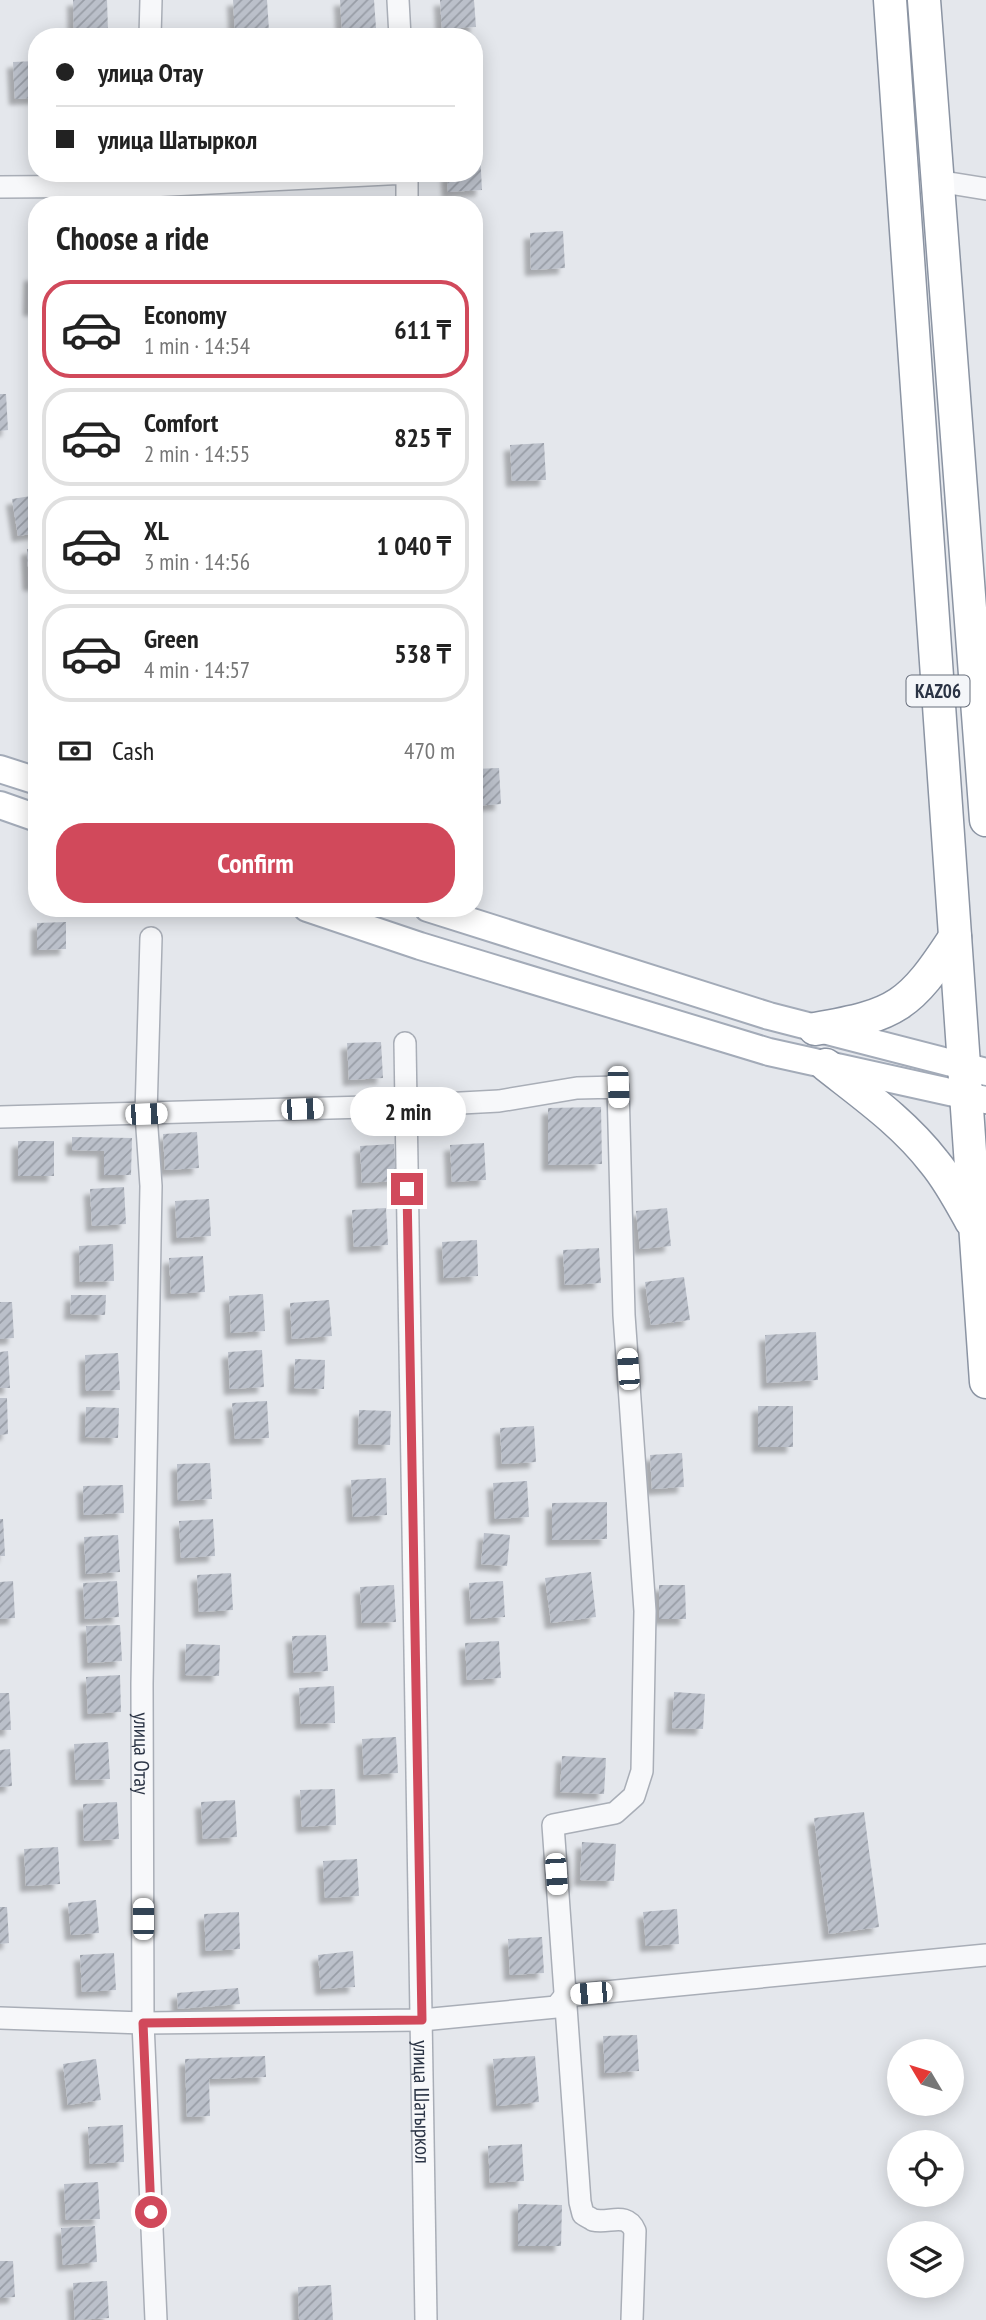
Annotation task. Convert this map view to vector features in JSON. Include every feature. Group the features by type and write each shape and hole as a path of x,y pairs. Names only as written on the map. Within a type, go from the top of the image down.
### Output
{"highway":[{"name":"KАZ06","path":"890,0 955,937 975,1083 975,1230 986,1382"},
{"name":"KАZ06","path":"924,0 986,820"},
{"path":"815,1029 860,1021 894,1008 921,985 955,937"},
{"path":"826,1065 908,1132 953,1189 975,1230"}],"main road":[{"path":"0,769 28,778"},
{"path":"0,805 28,815"},
{"path":"333,917 769,1052 826,1065 975,1083"},
{"path":"456,917 815,1029 975,1083"},
{"path":"769,1016 769,1052"}],"street":[{"path":"150,0 150,28"},
{"path":"398,0 400,28"},
{"path":"937,181 986,189"},
{"path":"0,187 150,188 253,182"},
{"name":"улица Отау","path":"151,938 146,1114 151,1186 142,1684 143,2023 156,2320"},
{"name":"улица Шатыркол","path":"405,1043 426,2320"},
{"path":"0,1116 405,1107 499,1101 577,1088 618,1087 624,1315 645,1611 642,1771 634,1796 615,1813 553,1825 580,2202 583,2214 593,2220 626,2220 632,2224 635,2231 632,2320"},
{"path":"0,2018 143,2023 422,2020 556,2007 565,1996 986,1955"}],"building":[{"path":"73,0 107,0 108,28 74,28"},
{"path":"233,0 267,0 269,28 235,28"},
{"path":"340,0 374,0 376,28 342,28"},
{"path":"440,0 474,0 476,27 442,28"},
{"path":"28,61 28,98 15,99 13,62"},
{"path":"447,182 482,182 482,190 448,192"},
{"path":"563,231 565,268 531,270 530,233"},
{"path":"0,394 6,394 8,430 0,431"},
{"path":"544,443 546,480 512,481 510,445"},
{"path":"28,496 28,534 18,536 12,499"},
{"path":"499,768 501,804 483,805 483,769"},
{"path":"66,922 66,949 37,950 37,923"},
{"path":"381,1042 383,1078 349,1080 347,1043"},
{"path":"601,1107 602,1164 548,1165 548,1108"},
{"path":"197,1132 199,1168 165,1170 163,1134"},
{"path":"72,1137 132,1138 131,1175 104,1175 104,1151 72,1150"},
{"path":"18,1141 54,1141 54,1176 18,1176"},
{"path":"484,1143 486,1180 452,1182 450,1145"},
{"path":"394,1144 396,1181 362,1183 360,1146"},
{"path":"124,1187 126,1224 92,1226 90,1189"},
{"path":"209,1199 211,1236 177,1238 175,1201"},
{"path":"386,1208 388,1245 354,1247 352,1210"},
{"path":"667,1208 671,1246 640,1249 636,1211"},
{"path":"477,1240 478,1276 444,1278 442,1242"},
{"path":"113,1244 114,1281 80,1282 79,1246"},
{"path":"599,1248 601,1283 565,1285 563,1250"},
{"path":"203,1256 205,1292 171,1294 169,1258"},
{"path":"684,1277 690,1320 651,1325 645,1282"},
{"path":"263,1294 265,1331 231,1333 229,1296"},
{"path":"71,1295 106,1295 105,1315 70,1314"},
{"path":"329,1300 332,1336 292,1339 290,1303"},
{"path":"0,1302 12,1302 14,1338 0,1339"},
{"path":"816,1332 818,1380 767,1383 765,1335"},
{"path":"262,1350 264,1387 230,1389 228,1352"},
{"path":"8,1351 10,1388 0,1388 0,1352"},
{"path":"118,1353 120,1390 86,1391 85,1355"},
{"path":"295,1359 325,1360 324,1389 294,1388"},
{"path":"0,1398 7,1398 8,1434 0,1435"},
{"path":"267,1401 269,1438 235,1439 232,1403"},
{"path":"758,1406 793,1406 793,1447 758,1447"},
{"path":"86,1407 119,1408 118,1438 85,1437"},
{"path":"359,1410 391,1411 390,1445 358,1444"},
{"path":"534,1426 536,1462 502,1464 500,1428"},
{"path":"682,1453 684,1487 652,1489 650,1455"},
{"path":"210,1463 212,1499 178,1501 177,1464"},
{"path":"386,1478 387,1515 353,1517 351,1480"},
{"path":"527,1481 529,1517 495,1519 493,1483"},
{"path":"123,1485 124,1513 84,1515 83,1486"},
{"path":"607,1502 607,1539 552,1540 552,1503"},
{"path":"0,1519 3,1519 5,1556 0,1556"},
{"path":"213,1519 215,1556 181,1558 179,1521"},
{"path":"484,1533 510,1535 507,1566 481,1564"},
{"path":"118,1535 120,1572 86,1574 84,1537"},
{"path":"591,1572 596,1617 551,1623 545,1578"},
{"path":"231,1573 233,1610 199,1612 197,1575"},
{"path":"13,1581 15,1618 0,1619 0,1582"},
{"path":"117,1581 119,1617 85,1619 83,1583"},
{"path":"503,1581 505,1617 471,1619 469,1583"},
{"path":"394,1585 396,1622 362,1623 360,1587"},
{"path":"659,1585 685,1585 686,1619 659,1619"},
{"path":"120,1625 122,1661 88,1663 86,1626"},
{"path":"326,1635 328,1671 294,1673 292,1636"},
{"path":"499,1641 501,1678 467,1680 465,1643"},
{"path":"186,1644 220,1645 219,1676 185,1675"},
{"path":"120,1675 121,1712 88,1714 86,1677"},
{"path":"334,1686 335,1723 301,1724 299,1688"},
{"path":"674,1692 705,1694 703,1729 672,1728"},
{"path":"0,1693 9,1693 11,1730 0,1730"},
{"path":"396,1737 398,1773 364,1775 362,1739"},
{"path":"108,1742 110,1779 76,1780 74,1744"},
{"path":"10,1749 12,1786 0,1787 0,1750"},
{"path":"562,1756 606,1758 604,1794 560,1792"},
{"path":"335,1789 336,1825 302,1827 300,1790"},
{"path":"235,1800 237,1837 203,1839 201,1802"},
{"path":"117,1802 119,1839 84,1841 83,1804"},
{"path":"864,1812 879,1927 829,1934 814,1818"},
{"path":"582,1842 616,1844 614,1881 580,1880"},
{"path":"58,1847 60,1884 26,1886 24,1849"},
{"path":"357,1859 359,1896 325,1898 323,1861"},
{"path":"96,1900 99,1933 71,1935 68,1903"},
{"path":"0,1907 7,1907 9,1943 0,1944"},
{"path":"677,1909 679,1944 646,1946 643,1912"},
{"path":"239,1912 240,1949 206,1951 204,1914"},
{"path":"542,1937 544,1973 510,1975 508,1939"},
{"path":"353,1951 355,1987 321,1989 318,1955"},
{"path":"114,1953 116,1990 82,1992 80,1955"},
{"path":"238,1988 240,2004 178,2009 177,1993"},
{"path":"637,2035 639,2071 605,2073 603,2036"},
{"path":"265,2056 266,2077 209,2079 210,2116 187,2117 185,2059"},
{"path":"535,2056 539,2102 497,2106 493,2059"},
{"path":"96,2059 101,2100 68,2105 63,2064"},
{"path":"123,2125 124,2162 90,2164 88,2127"},
{"path":"522,2144 524,2181 490,2183 488,2146"},
{"path":"98,2182 100,2219 66,2220 64,2184"},
{"path":"518,2204 562,2205 561,2246 518,2246"},
{"path":"95,2226 97,2262 63,2265 61,2228"},
{"path":"0,2261 13,2261 15,2297 0,2298"},
{"path":"107,2281 109,2318 75,2320 73,2283"},
{"path":"331,2285 333,2320 299,2320 298,2287"}],"route":[{"path":"151,2212 143,2023 422,2020 407,1189"}]}
